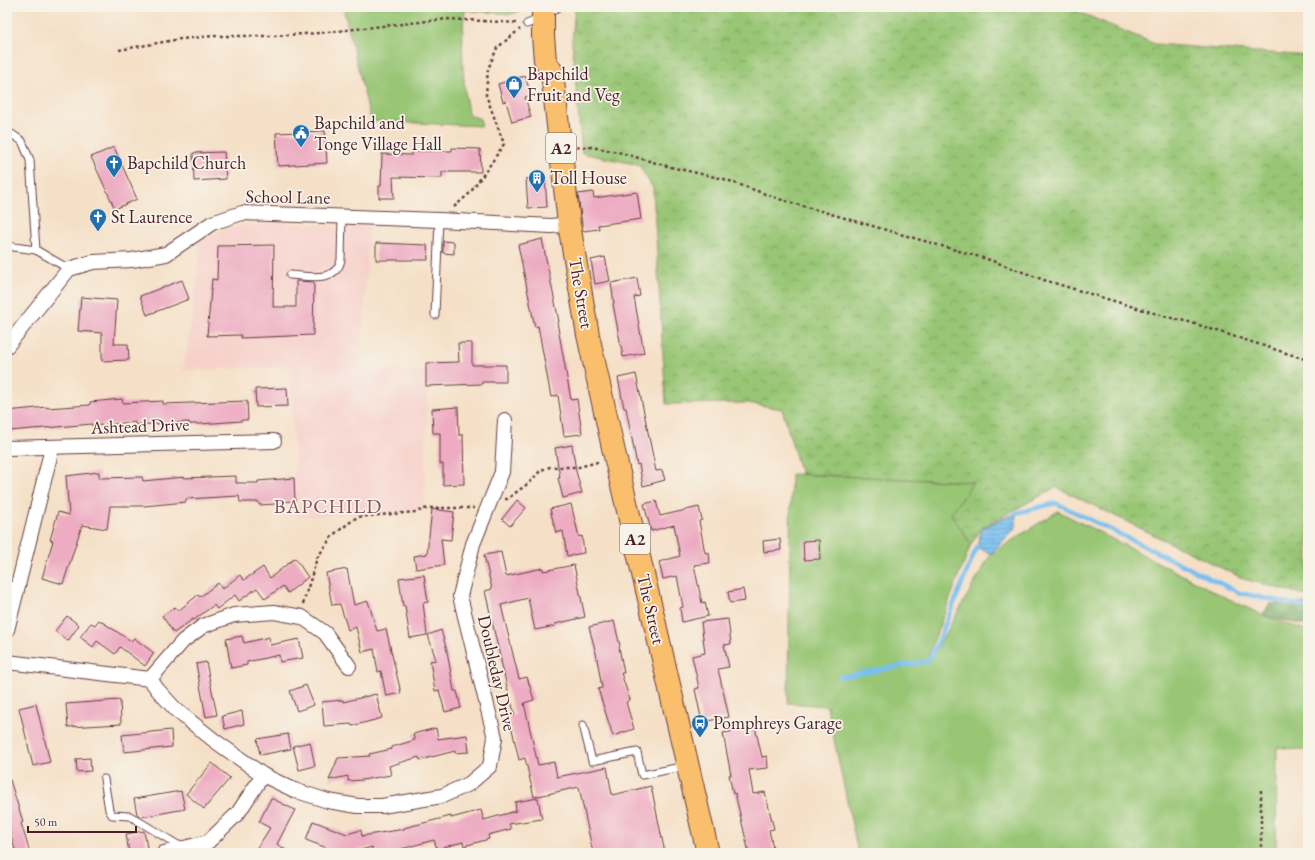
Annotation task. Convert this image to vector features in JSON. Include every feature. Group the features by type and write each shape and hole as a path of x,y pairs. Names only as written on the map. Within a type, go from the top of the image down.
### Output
{"main road":[{"name":"A2","path":"546,12 557,60 552,72 569,224"},
{"name":"The Street","path":"569,224 588,335 708,853"}],"street":[{"name":"School Lane","path":"69,269 93,262 132,260 166,254 212,223 242,213 439,220 551,226 569,224"},
{"path":"7,346 69,269"},
{"name":"Doubleday Drive","path":"150,679 176,710 215,741 264,775 294,790 328,801 358,806 382,806 442,796 469,784 490,766 495,738 460,596 472,544 502,472 505,420"},
{"name":"Ashtead Drive","path":"7,448 274,441"},
{"path":"7,630 52,448"},
{"path":"7,662 150,679 183,641 203,626 234,615 274,612 302,617 325,633 349,666"},
{"path":"164,853 208,842 238,813 264,775"}],"lane":[{"path":"7,131 22,141 30,160 36,250"},
{"path":"290,275 320,277 329,276 340,267 342,216"},
{"path":"436,315 439,220"},
{"path":"7,246 36,250 69,269"},
{"path":"583,725 592,761 637,752 642,776 688,765"},
{"path":"104,779 109,810 112,816 130,816 183,848"}],"path":[{"path":"119,50 180,39 215,36 272,36 319,33 447,19 546,12"},
{"path":"439,220 470,193 504,144 486,95 488,69 497,48 546,12"},
{"path":"561,148 591,147 612,150 670,167 724,179 786,201 990,260 1044,280 1167,317 1189,322 1308,360"},
{"path":"302,617 302,606 317,558 333,535 357,517 416,512 428,508 474,508 482,505 492,497 507,499 529,483 541,470 550,467 579,467 597,463 614,452"},
{"path":"1261,790 1261,853"}],"shaded area":[{"path":"266,223 334,225 336,232 346,233 347,226 369,226 361,368 429,372 424,509 297,517 290,367 183,370 192,319 198,266 199,240 227,229 243,225"}],"green space":[{"path":"343,7 520,7 521,11 510,14 465,10 463,22 463,62 468,114 480,119 482,126 371,121"},
{"path":"575,7 1067,7 1155,44 1308,56 1308,596 1244,579 1056,487 982,528 971,544 951,514 973,482 801,474 782,409 748,403 666,404 653,188 639,165 582,153 572,42"},
{"path":"791,474 974,482 951,514 971,544 928,656 934,654 991,554 1058,511 1262,615 1308,631 1308,751 1277,747 1276,853 858,853 827,706 788,703"},
{"path":"1308,603 1308,626 1262,615 1270,604"}],"water":[{"path":"1016,513 1016,527 991,554 977,547 982,528"}],"building":[{"name":"Bapchild Fruit and Veg","path":"525,76 531,95 525,97 531,117 512,122 506,101 503,102 498,84"},
{"name":"Bapchild and Tonge Village Hall","path":"325,131 327,163 278,166 276,133"},
{"name":"Bapchild Church","path":"114,147 137,199 115,209 91,157"},
{"path":"452,148 480,149 481,172 442,172 442,178 393,177 394,198 379,198 382,154 412,155 412,151 452,151"},
{"path":"224,152 226,179 194,181 193,153"},
{"name":"Toll House","path":"545,178 547,207 528,208 526,179"},
{"path":"593,192 594,198 637,192 641,219 598,225 599,229 583,231 578,194"},
{"path":"542,239 559,322 557,322 571,400 577,399 582,434 564,436 558,395 551,397 538,326 535,327 518,245"},
{"path":"443,241 454,242 454,254 443,253"},
{"path":"376,243 427,245 428,260 376,260"},
{"path":"274,245 273,307 296,307 296,281 314,282 313,335 241,338 241,335 207,336 212,279 217,280 218,246"},
{"path":"605,257 610,281 595,284 591,260"},
{"path":"637,278 640,296 634,297 644,353 623,357 613,304 611,283"},
{"path":"182,280 189,299 147,315 140,296"},
{"path":"81,297 117,300 114,344 128,344 129,360 102,361 102,333 78,331"},
{"path":"458,343 472,343 472,365 506,365 506,382 426,386 426,363 459,362"},
{"path":"636,374 656,471 662,470 665,480 643,486 618,378"},
{"path":"287,388 288,406 256,407 255,389"},
{"path":"122,399 123,403 163,401 163,404 247,401 248,420 199,424 189,424 189,422 135,425 135,422 9,431 7,411 90,405 90,402"},
{"path":"458,407 459,435 463,435 464,484 443,485 443,464 440,464 440,433 433,433 432,409"},
{"path":"572,445 576,471 582,493 563,498 558,478 560,478 555,448"},
{"path":"99,472 99,478 142,477 143,481 184,477 236,476 236,483 258,483 258,481 294,478 295,501 259,505 259,502 240,502 239,496 186,499 186,502 144,506 110,506 107,529 82,525 63,584 42,578 53,541 50,540 58,512 69,515 66,476"},
{"path":"517,500 526,508 510,526 502,519"},
{"path":"656,501 660,516 699,507 702,520 699,521 705,553 709,552 710,563 694,565 702,603 705,602 708,616 682,622 680,608 683,607 677,576 663,579 659,562 680,556 674,525 651,531 644,504"},
{"path":"571,504 579,537 582,536 584,553 567,556 563,531 556,533 550,509"},
{"path":"432,509 454,512 451,540 441,539 444,565 416,569 414,556 427,554"},
{"path":"780,539 781,550 764,552 763,541"},
{"path":"819,540 820,559 804,560 803,541"},
{"path":"501,552 506,576 543,568 543,571 574,565 585,617 535,630 528,598 501,605 519,679 527,677 534,700 524,703 538,765 554,762 557,777 607,767 612,795 651,786 665,853 593,853 579,787 534,797 525,758 519,760 509,716 515,715 485,591 492,589 484,555"},
{"path":"295,558 308,577 288,593 283,586 265,599 257,588 239,601 235,595 217,609 214,605 174,633 162,616 175,607 178,611 198,595 200,597 218,583 222,589 240,575 244,580 263,567 270,578"},
{"path":"347,569 354,605 368,601 377,631 386,629 401,693 386,696 381,671 378,672 374,649 362,652 356,627 348,630 340,604 332,605 326,573"},
{"path":"424,575 428,602 423,603 427,635 410,638 399,578"},
{"path":"743,589 745,601 730,603 728,592"},
{"path":"67,616 79,625 68,641 55,631"},
{"path":"728,619 731,644 724,645 729,667 718,669 729,717 702,722 695,689 699,688 692,656 705,653 701,622"},
{"path":"99,620 131,641 134,638 154,653 145,666 120,647 115,654 97,641 93,647 80,637 91,623 95,625"},
{"path":"614,621 624,673 621,673 630,700 626,702 634,729 613,736 598,689 602,688 596,653 589,627"},
{"path":"441,630 447,651 454,691 457,691 461,708 445,712 439,690 435,691 430,661 436,660 428,635"},
{"path":"242,636 244,643 269,637 270,645 299,639 303,658 280,662 279,655 247,662 247,665 231,668 226,639"},
{"path":"206,662 217,715 206,717 196,664"},
{"path":"306,685 314,705 297,711 290,691"},
{"path":"376,694 382,718 352,726 351,724 324,726 322,702 343,700 343,702"},
{"path":"120,700 121,724 68,727 66,704"},
{"path":"36,704 50,762 33,766 19,708"},
{"path":"242,711 244,724 225,729 222,716"},
{"path":"755,727 762,757 767,756 768,768 749,770 753,794 765,792 774,829 769,830 774,853 749,853 735,793 733,794 729,775 731,775 723,733"},
{"path":"436,728 438,739 467,735 469,752 455,753 455,751 420,760 419,757 389,766 391,775 362,780 348,781 348,776 329,780 338,758 370,756 369,754 392,749 392,747 415,740 413,734"},
{"path":"171,730 172,747 124,752 122,735"},
{"path":"288,734 291,749 260,755 257,739"},
{"path":"310,742 315,766 299,770 293,746"},
{"path":"90,758 91,771 77,772 76,759"},
{"path":"212,763 230,778 204,809 186,794"},
{"path":"7,780 10,780 23,822 21,823 30,853 16,853 7,822"},
{"path":"181,791 185,809 141,817 137,814 134,799"},
{"path":"271,798 295,810 277,844 290,853 254,853 270,828 259,822"},
{"path":"538,798 542,819 509,824 511,829 488,835 489,839 464,846 463,842 437,849 434,840 401,849 402,853 373,853 372,847 350,853 340,853 306,840 313,821 347,834 361,830 362,836 404,829 451,816 451,818 481,810 484,820 516,811 515,802"},
{"path":"144,831 148,853 129,853 126,834"}],"waterway":[{"path":"1016,513 1056,503 1240,593 1308,607"},
{"path":"840,677 928,661 939,640 977,547"}],"place":[{"name":"Bapchild Fruit and Veg","path":"514,99"},
{"name":"Bapchild and Tonge Village Hall","path":"301,148"},
{"name":"Bapchild Church","path":"114,178"},
{"name":"Toll House","path":"537,193"},
{"name":"St Laurence","path":"98,232"},
{"name":"Pomphreys Garage","path":"700,738"}],"district":[{"name":"BAPCHILD","path":"328,506"}]}
